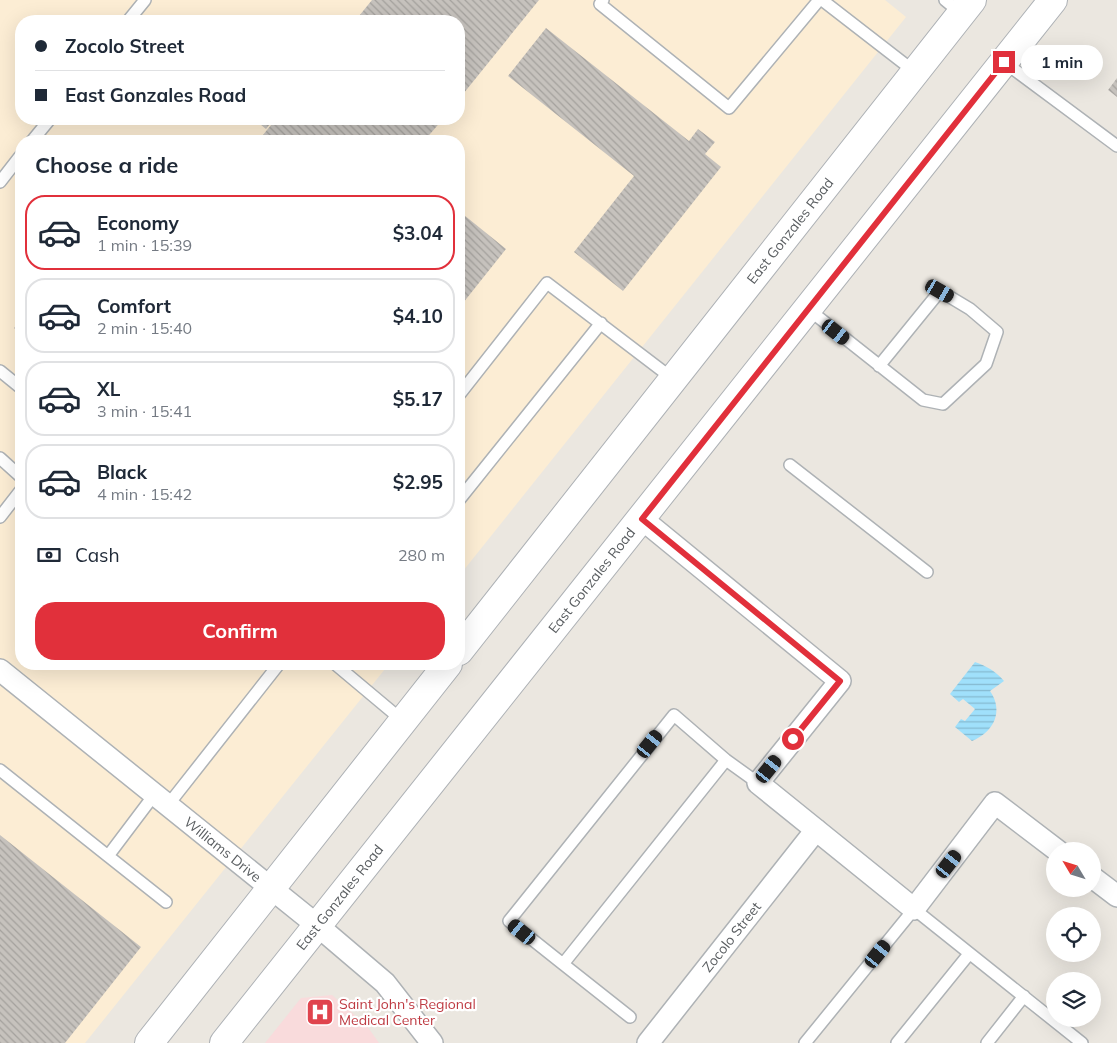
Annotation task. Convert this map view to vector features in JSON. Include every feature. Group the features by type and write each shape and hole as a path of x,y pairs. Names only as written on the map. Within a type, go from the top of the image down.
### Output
{"main road":[{"name":"East Gonzales Road","path":"224,1043 1053,0"},
{"name":"East Gonzales Road","path":"465,643 915,72 960,4"},
{"path":"149,1043 443,670"}],"street":[{"path":"642,519 840,681 758,783 914,909 995,803 1046,842"},
{"name":"Williams Drive","path":"0,670 318,926 385,983 432,1043"},
{"name":"Zocolo Street","path":"648,1043 816,830"},
{"path":"1101,884 1117,896"}],"lane":[{"path":"133,15 145,0"},
{"path":"603,0 600,4 729,108 820,0 915,72"},
{"path":"1004,62 1117,146"},
{"path":"37,135 45,125"},
{"path":"0,182 15,163"},
{"path":"465,387 547,283 673,379"},
{"path":"808,310 879,366 923,400 943,404 986,364 997,332 970,309 940,291 879,366"},
{"path":"465,493 601,323"},
{"path":"0,371 15,383"},
{"path":"0,458 15,472"},
{"path":"790,465 927,572"},
{"path":"0,517 15,498"},
{"path":"108,856 161,800 274,670"},
{"path":"342,670 403,721"},
{"path":"630,1017 509,921 674,715 726,760 758,783"},
{"path":"563,964 726,760"},
{"path":"0,770 166,902"},
{"path":"806,1043 914,909 1082,1043"},
{"path":"897,1043 969,954"},
{"path":"987,1043 1024,996"}],"shaded area":[{"path":"0,0 885,0 906,17 465,568 465,135 15,135 15,670 384,670 85,1043 0,1043"},
{"name":"Saint John's Regional Medical Center","path":"332,995 367,1026 379,1043 265,1043 301,998"}],"water":[{"path":"975,662 991,669 1004,681 990,691 996,706 995,720 986,732 972,741 955,727 961,719 965,721 975,709 963,699 959,702 950,694"}],"building":[{"path":"372,0 539,0 465,92 465,15 360,15"},
{"path":"546,28 689,141 698,129 715,142 705,154 721,167 623,291 574,252 634,176 508,76"},
{"path":"1117,78 1117,97 1108,90"},
{"path":"261,125 269,125 266,129"},
{"path":"271,125 438,125 429,135 263,135"},
{"path":"465,216 506,249 465,300"},
{"path":"0,835 141,947 65,1043 0,1043"}],"place":[{"name":"Saint John's Regional Medical Center","path":"320,1012"}],"route":[{"path":"793,739 840,681 642,519 1004,62"}]}
